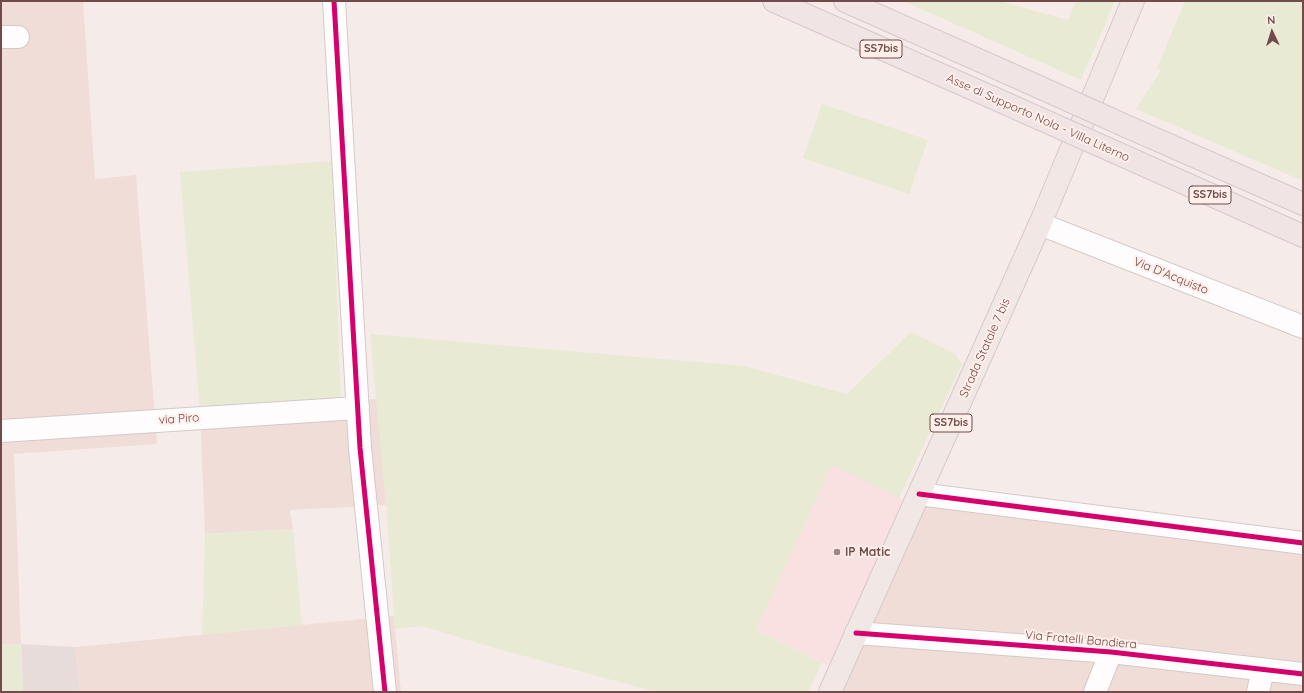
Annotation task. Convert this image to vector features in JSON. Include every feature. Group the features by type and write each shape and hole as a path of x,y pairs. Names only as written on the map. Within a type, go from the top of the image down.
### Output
{"highway":[{"name":"Asse di Supporto Nola - Villa Literno","path":"774,1 1303,236"},
{"name":"SS7bis","path":"845,1 1303,204"}],"main road":[{"name":"Strada Statale 7 bis","path":"830,692 1040,224 1133,1"}],"street":[{"path":"334,1 360,448 385,692"},
{"name":"Via D'Acquisto","path":"1040,224 1303,327"},
{"name":"via Piro","path":"1,431 358,408"},
{"path":"919,494 1303,543"},
{"name":"Via Fratelli Bandiera","path":"856,633 1111,652 1303,674"},
{"path":"1095,692 1111,652"},
{"path":"1258,692 1263,669"}],"shaded area":[{"path":"1,1 83,1 95,179 136,175 157,444 14,454 21,644 1,645"},
{"path":"377,399 386,505 290,510 293,529 205,534 200,411"},
{"path":"832,464 908,502 833,668 756,630"},
{"path":"924,502 1303,550 1303,692 839,692"},
{"path":"394,616 401,692 80,692 75,647"},
{"path":"21,644 75,647 80,692 23,692"}],"green space":[{"path":"903,1 999,1 1068,20 1076,1 1115,1 1081,80"},
{"path":"1185,1 1303,1 1303,181 1136,109 1161,70 1157,68"},
{"path":"822,104 928,140 909,194 803,158"},
{"path":"332,161 341,402 200,411 180,172"},
{"path":"911,332 955,354 962,364 899,498 832,465 756,630 822,663 808,692 656,692 491,647 422,626 395,629 386,505 370,334 744,366 847,394"},
{"path":"293,529 302,625 202,635 205,534"},
{"path":"21,644 23,692 1,692 1,645"}],"cycle path":[{"path":"334,1 360,448 385,692"},
{"path":"919,494 1303,543"},
{"path":"856,633 1111,652 1303,674"}],"place":[{"name":"IP Matic","path":"837,552"}]}
